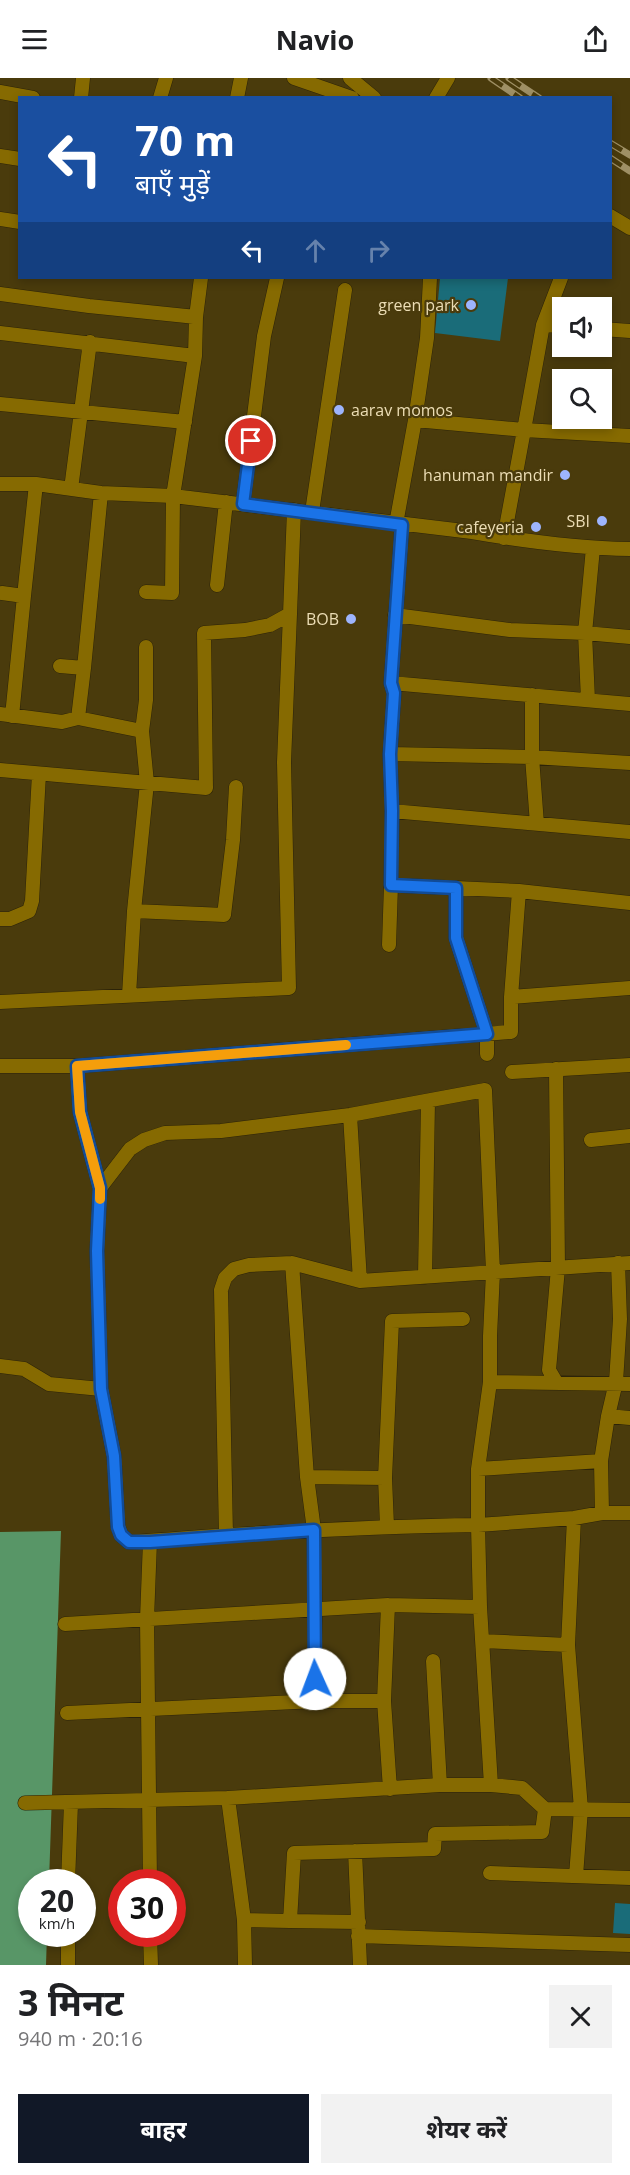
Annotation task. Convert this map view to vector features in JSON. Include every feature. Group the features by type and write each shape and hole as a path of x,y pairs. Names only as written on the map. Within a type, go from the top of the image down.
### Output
{"street":[{"path":"0,85 2,78"},
{"path":"81,96 83,78"},
{"path":"161,96 166,78"},
{"path":"237,96 241,78"},
{"path":"294,78 345,96"},
{"path":"350,78 372,96"},
{"path":"437,96 448,78"},
{"path":"0,92 22,96"},
{"path":"0,156 18,159"},
{"path":"612,217 630,228"},
{"path":"0,219 18,222"},
{"path":"146,592 172,593 173,496 195,356 196,317 201,279"},
{"path":"243,504 264,336 277,279"},
{"path":"388,945 392,811 390,754 394,693 391,683 399,524 427,338 430,279"},
{"path":"504,538 543,325 561,279"},
{"path":"312,512 345,290"},
{"path":"0,294 196,317"},
{"path":"543,325 552,325"},
{"path":"612,330 630,331"},
{"path":"0,333 195,356"},
{"path":"71,489 90,342"},
{"path":"0,404 185,422"},
{"path":"415,420 524,430 630,436"},
{"path":"0,483 36,484 101,493 173,496 472,532 504,538 593,548 630,549"},
{"path":"36,484 24,597 6,715 62,722 78,718 142,731"},
{"path":"78,718 101,493"},
{"path":"217,585 226,502"},
{"path":"0,1002 289,988 284,762 294,510"},
{"path":"588,700 585,633 593,548"},
{"path":"2,593 24,597"},
{"path":"0,770 206,788 204,633 245,630 270,625 290,614"},
{"path":"395,615 510,630 585,633 630,638"},
{"path":"129,996 134,911 147,783 142,731 146,700 146,646"},
{"path":"60,666 84,668"},
{"path":"391,683 630,704"},
{"path":"532,696 532,757 537,824"},
{"path":"390,754 532,757 630,763"},
{"path":"0,919 10,919 29,911 32,901 39,774"},
{"path":"134,911 224,915 233,840 236,787"},
{"path":"392,811 630,832"},
{"path":"391,885 519,891 630,903"},
{"path":"456,888 456,938 487,1034 487,1054"},
{"path":"0,1066 77,1066 511,1032 511,998 519,891"},
{"path":"511,998 630,988"},
{"path":"512,1072 630,1065"},
{"path":"77,1066 80,1112 100,1188 97,1251 101,1389 114,1456 118,1527 121,1535 129,1542 387,1526 478,1525 574,1518 602,1513 630,1513"},
{"path":"556,1070 558,1268 549,1370 556,1382"},
{"path":"100,1188 130,1149 144,1140 165,1133 220,1131 350,1115 485,1090 494,1272 490,1382 478,1469 478,1525 480,1607 491,1785"},
{"path":"425,1277 428,1101"},
{"path":"350,1115 360,1281"},
{"path":"591,1140 630,1136"},
{"path":"292,1263 307,1477 314,1530 316,1701"},
{"path":"226,1535 221,1290 225,1278 234,1269 249,1265 292,1263 360,1281 624,1263 623,1383 608,1416 601,1461 602,1513"},
{"path":"387,1526 385,1478 392,1321 463,1318"},
{"path":"0,1366 24,1369 49,1384 101,1389"},
{"path":"490,1382 623,1383"},
{"path":"608,1416 630,1418"},
{"path":"478,1469 601,1461"},
{"path":"307,1477 385,1478"},
{"path":"574,1518 568,1645 581,1809 576,1876"},
{"path":"150,1542 147,1619 150,1869"},
{"path":"65,1624 388,1605 480,1607"},
{"path":"388,1605 384,1701 390,1789"},
{"path":"483,1641 568,1645"},
{"path":"434,1660 440,1785"},
{"path":"67,1713 316,1701 384,1701"},
{"path":"25,1803 70,1803 148,1798 228,1798 440,1785 491,1785 522,1788 545,1809 630,1810"},
{"path":"228,1798 244,1920 245,1965"},
{"path":"68,1869 70,1803"},
{"path":"290,1921 294,1853 434,1850 435,1834 542,1832 545,1809"},
{"path":"355,1851 360,1965"},
{"path":"490,1873 630,1878"},
{"path":"244,1920 359,1922"},
{"path":"358,1936 630,1945"},
{"path":"68,1947 68,1965"},
{"path":"150,1947 151,1965"}],"shaded area":[{"path":"61,1531 49,1869 18,1869 18,1947 47,1947 46,1965 0,1965 0,1532"}],"building":[{"name":"green park","path":"440,279 508,279 500,341 435,333"},
{"path":"615,1903 630,1904 630,1934 613,1933"}],"railway":[{"path":"491,78 517,96"},
{"path":"509,78 536,96"},
{"path":"612,144 630,155"},
{"path":"612,159 630,171"}],"slow traffic":[{"path":"100,1199 100,1188 87,1146 80,1112 77,1066 346,1045"}],"place":[{"name":"green park","path":"471,305"},
{"name":"aarav momos","path":"339,410"},
{"name":"hanuman mandir","path":"565,475"},
{"name":"SBI","path":"602,521"},
{"name":"cafeyeria","path":"536,527"},
{"name":"BOB","path":"351,619"}],"route":[{"path":"251,441 243,504 402,525 391,683 394,693 390,754 391,885 456,888 456,938 487,1034 77,1066 80,1112 87,1146 100,1188 97,1251 101,1389 114,1456 118,1527 121,1535 129,1542 150,1542 314,1530 315,1679"}]}
